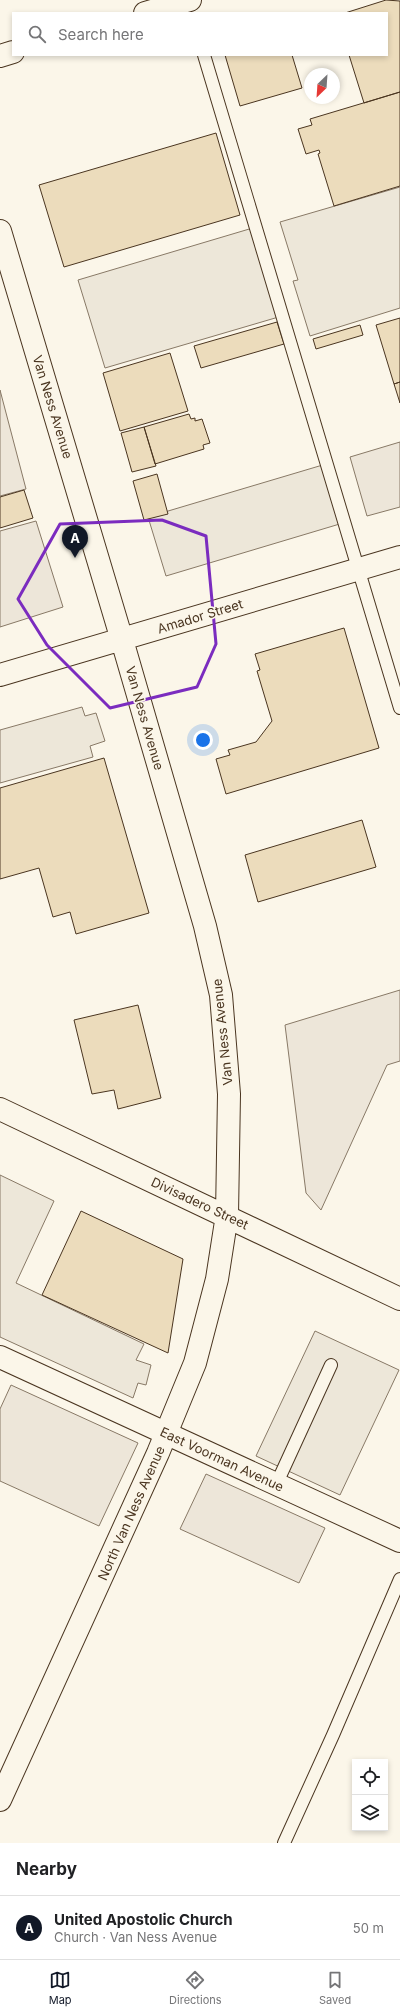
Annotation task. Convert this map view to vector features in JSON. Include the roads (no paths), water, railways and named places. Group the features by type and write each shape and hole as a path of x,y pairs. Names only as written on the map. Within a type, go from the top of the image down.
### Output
{"main road":[{"path":"149,12 188,0"},
{"path":"0,56 12,52"},
{"name":"Van Ness Avenue","path":"0,231 122,640 205,926 220,995 229,1094 227,1215"},
{"name":"Amador Street","path":"0,675 400,557"},
{"name":"Divisadero Street","path":"0,1109 400,1298"},
{"name":"North Van Ness Avenue","path":"0,1800 167,1434 191,1375 205,1329 217,1279 227,1215"},
{"name":"East Voorman Avenue","path":"0,1357 276,1485 400,1540"}],"lane":[{"path":"188,0 192,12"},
{"path":"204,56 400,708"},
{"path":"276,1485 331,1365"},
{"path":"284,1843 334,1735 400,1579"}],"place":[{"name":"United Apostolic Church","path":"75,558"}]}
